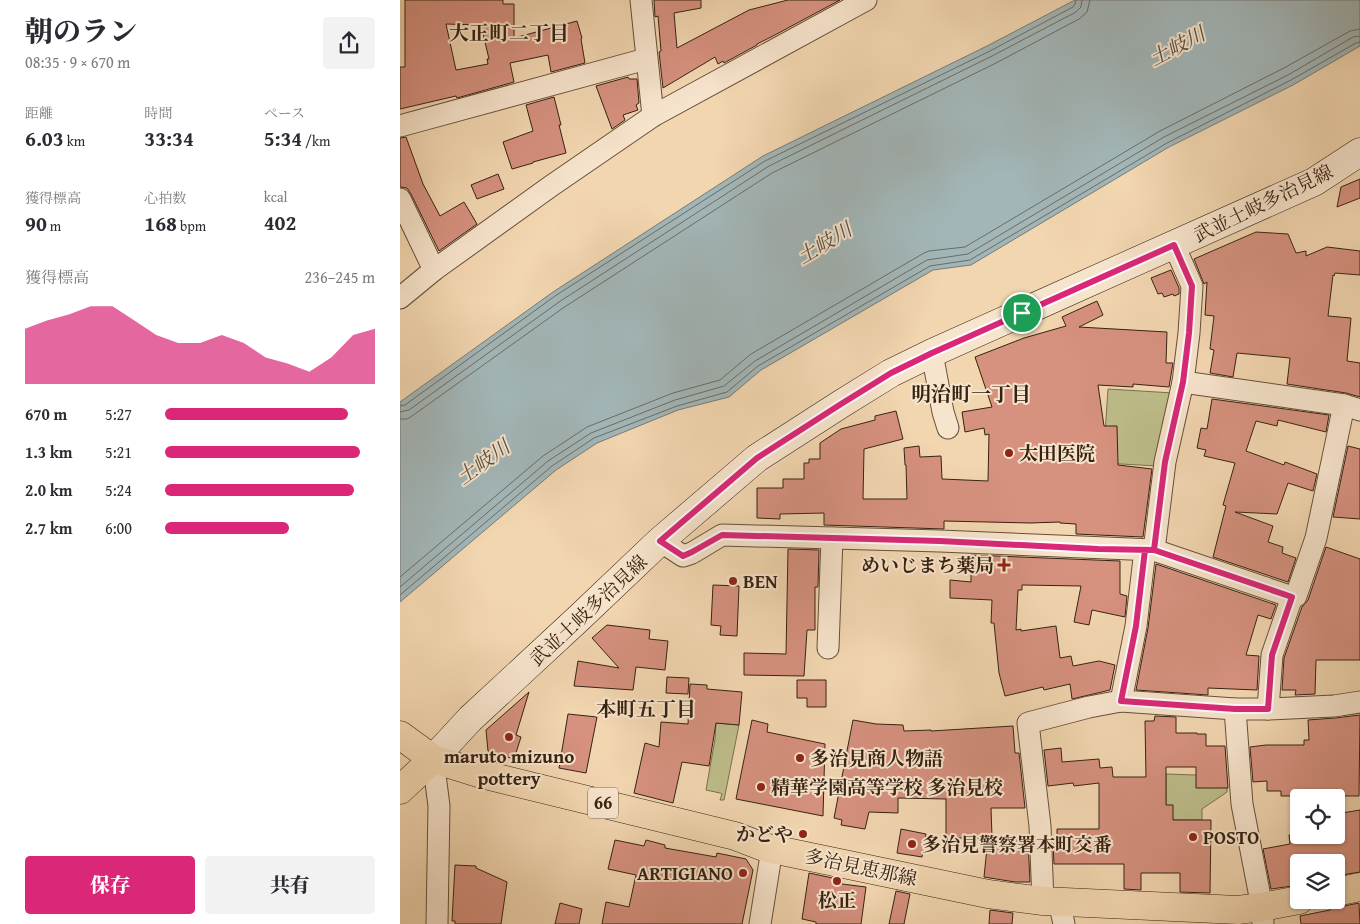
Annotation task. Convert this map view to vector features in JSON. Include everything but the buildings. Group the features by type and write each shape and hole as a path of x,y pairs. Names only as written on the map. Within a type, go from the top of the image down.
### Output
{"main road":[{"name":"武並土岐多治見線","path":"433,759 470,719 660,541 757,458 891,373 1314,182 1360,152"},
{"name":"多治見恵那線","path":"404,737 433,759 481,774 735,836 772,849 1056,909 1238,910 1263,916 1290,904"},
{"path":"400,790 433,759"},
{"path":"1345,890 1360,888"}],"street":[{"path":"641,0 653,116"},
{"path":"400,298 434,270 653,116 838,8 866,0"},
{"path":"400,126 646,59"},
{"path":"400,199 434,270"},
{"path":"1121,701 1165,462 1183,382 1189,333 1192,286 1174,245"},
{"path":"932,353 943,412 948,428"},
{"path":"1183,382 1352,407 1316,538 1296,596 1292,597 1272,655 1268,709"},
{"path":"660,541 683,556 722,535 1150,550 1292,597"},
{"path":"828,648 832,538"},
{"path":"1056,909 1040,826 1028,723 1089,707 1121,701 1235,709 1334,706 1360,702"},
{"path":"1235,709 1242,804 1263,916"},
{"path":"433,759 439,806 437,924"},
{"path":"760,924 772,849"}],"green space":[{"path":"1108,389 1173,393 1158,466 1103,463"},
{"path":"716,723 739,725 724,800 720,800 722,794 706,790"},
{"path":"1166,774 1196,775 1227,788 1227,792 1202,809 1202,820 1173,820 1166,805"}],"water":[{"name":"土岐川","path":"1075,0 1360,0 1360,46 1293,85 1169,147 971,265 933,270 761,370 729,397 678,410 597,443 556,470 400,602 400,402 553,292 763,156 987,46"}],"place":[{"name":"太田医院","path":"1009,453"},
{"name":"めいじまち薬局","path":"1004,565"},
{"name":"BEN","path":"733,581"},
{"name":"maruto mizuno pottery","path":"509,737"},
{"name":"多治見商人物語","path":"800,758"},
{"name":"精華学園高等学校 多治見校","path":"761,787"},
{"name":"かどや","path":"803,834"},
{"name":"POSTO","path":"1193,837"},
{"name":"多治見警察署本町交番","path":"912,844"},
{"name":"ARTIGIANO","path":"743,873"},
{"name":"松正","path":"837,881"}],"district":[{"name":"大正町二丁目","path":"509,33"},
{"name":"明治町一丁目","path":"971,394"},
{"name":"本町五丁目","path":"646,709"}],"route":[{"path":"1022,313 891,373 841,404 757,458 660,541 683,556 722,535 940,541 1154,550 1292,597 1272,655 1268,709 1235,709 1121,701 1136,626 1145,550 1154,550 1165,462 1183,382 1189,333 1192,286 1174,245 1022,313"}]}
